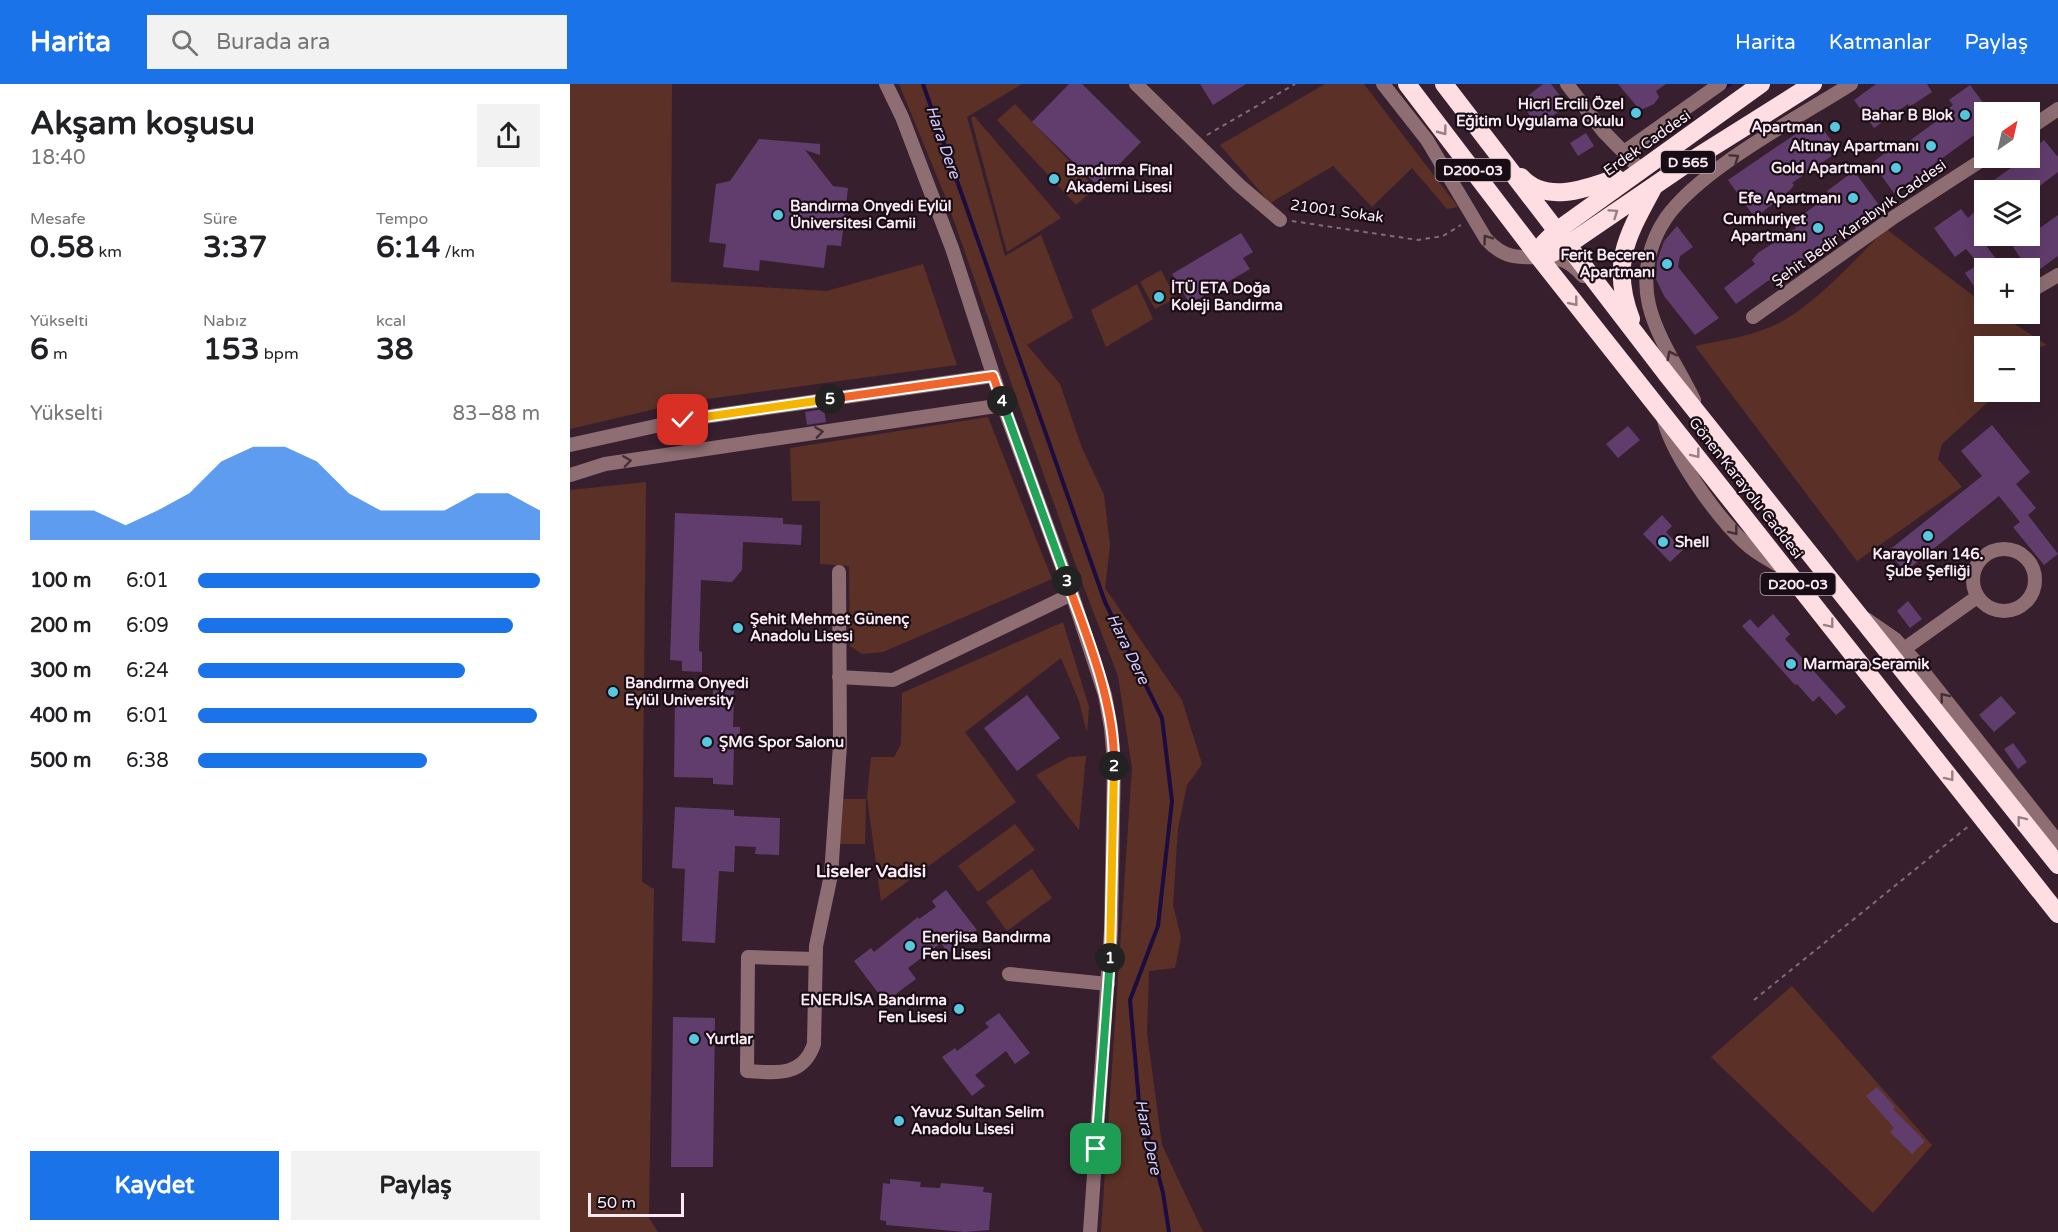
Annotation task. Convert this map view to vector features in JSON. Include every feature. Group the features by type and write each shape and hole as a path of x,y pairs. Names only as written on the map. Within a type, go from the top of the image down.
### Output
{"highway":[{"name":"Gönen Karayolu Caddesi","path":"1407,84 1538,256 1662,410 2058,914"},
{"name":"Gönen Karayolu Caddesi","path":"1444,84 1488,139 1560,239 1707,426 2058,865"},
{"name":"Erdek Caddesi","path":"1560,239 1640,169 1761,84"},
{"name":"D 565","path":"1538,256 1552,253 1560,239 1654,186 1813,84"},
{"path":"1488,139 1525,182 1540,190 1560,192 1582,190 1640,169"},
{"path":"1646,347 1623,298 1621,271 1626,238 1654,186"}],"street":[{"path":"885,84 902,117 951,248 1003,405 1072,594 1105,695 1111,728 1114,762 1112,930 1090,1232"},
{"name":"21001 Sokak","path":"1136,84 1280,220"},
{"path":"1383,84 1426,140 1473,218 1496,250 1517,259 1538,256 1564,259 1577,269 1668,376"},
{"path":"1567,84 1599,126 1640,169"},
{"path":"1624,152 1720,84"},
{"path":"1707,426 1658,329 1649,305 1647,267 1654,240 1676,206 1721,167 1851,84"},
{"path":"2040,121 2058,109"},
{"name":"Şehit Bedir Karabıyık Caddesi","path":"1753,317 1891,219 1974,165"},
{"path":"2040,286 2058,275"},
{"path":"570,445 683,420 993,376"},
{"path":"570,475 605,464 1003,405"},
{"path":"2001,549 2011,550 2028,562 2034,580 2028,599 2021,606 2002,611 1993,609 1977,597 1973,576 1982,558 2001,549"},
{"path":"815,959 748,957 747,1071 788,1072 807,1059 814,1044 815,959 831,875 840,745 838,572"},
{"path":"839,677 893,680 1072,594"},
{"path":"1904,649 1977,597"},
{"path":"1859,614 1895,639 1904,649 2053,825 2058,842"},
{"path":"1009,974 1108,984"}],"path":[{"path":"1195,142 1296,84"},
{"name":"21001 Sokak","path":"1280,220 1423,240 1443,236 1473,218"},
{"path":"1754,1000 1981,816"}],"shaded area":[{"path":"570,84 672,84 671,282 827,291 923,264 957,365 685,402 570,429"},
{"path":"899,84 1022,84 967,117 1005,256 1041,235 1073,318 1027,345 1060,384 1082,448 1104,495 1110,545 1105,588 1182,700 1202,764 1187,785 1178,828 1173,905 1181,938 1175,968 1149,971 1147,1033 1162,1145 1203,1232 1101,1232 1132,768 1118,676 1081,580 945,196"},
{"path":"1325,84 1364,84 1458,207 1447,209 1412,168 1372,207 1333,166 1270,203 1220,145"},
{"path":"1015,104 1095,188 1076,205 997,120"},
{"path":"974,116 1061,218 1007,252 971,118"},
{"path":"1886,229 1974,296 1974,324 2014,324 2033,336 1974,336 1974,402 1988,402 1942,444 1938,459 1962,487 1857,561 1695,346 1751,334 1783,321 1811,301"},
{"path":"1161,270 1176,298 1155,309 1140,282"},
{"path":"1137,284 1153,319 1106,347 1091,310"},
{"path":"2040,340 2047,345 2040,347"},
{"path":"988,417 1052,579 883,652 862,654 850,646 849,566 820,564 820,501 792,501 790,448"},
{"path":"646,482 642,882 654,889 649,1218 658,1232 570,1232 570,490"},
{"path":"1063,622 1089,707 1087,733 1079,701 1061,658 965,732 1016,802 881,901 867,797 871,757 894,757 901,744 902,693"},
{"path":"1086,756 1079,830 1036,775 1069,757"},
{"path":"840,799 866,799 865,844 840,844"},
{"path":"1015,824 1035,850 978,892 958,866"},
{"path":"1032,869 1052,898 1007,931 986,902"},
{"path":"1792,986 1932,1145 1873,1213 1711,1057"}],"building":[{"name":"Bandırma Final Akademi Lisesi","path":"1069,84 1082,84 1141,142 1098,186 1032,122"},
{"path":"1200,84 1246,84 1213,105"},
{"path":"1543,84 1551,84 1567,105 1537,128 1521,101"},
{"name":"Hicri Ercili Özel Eğitim Uygulama Okulu","path":"1618,84 1666,84 1656,91 1659,97 1654,104 1639,109"},
{"path":"1876,84 1927,84 1932,92 1914,104 1909,106 1908,104 1874,128 1854,100"},
{"path":"1970,85 1983,102 1974,102 1974,135 1894,193 1872,163 1898,143 1901,147 1949,112 1947,110 1953,105 1949,100"},
{"path":"1816,120 1839,151 1792,183 1794,185 1790,190 1755,218 1728,180"},
{"path":"1586,133 1594,146 1578,156 1570,143"},
{"name":"Bandırma Onyedi Eylül Üniversitesi Camii","path":"759,139 820,144 820,155 805,150 833,186 848,188 841,246 827,245 824,268 760,260 759,271 723,267 726,244 709,242 716,184 730,181"},
{"path":"2044,140 2058,157 2058,172 2040,186 2040,180 1994,180 2011,168 2040,168 2040,143"},
{"path":"1854,171 1879,205 1780,280 1772,283 1769,280 1736,304 1724,288 1755,264 1752,260 1758,253 1796,228 1793,223 1798,218 1830,195 1827,191"},
{"path":"1961,209 1968,218 1974,212 1974,246 1986,246 1995,258 1974,258 1966,249 1955,257 1934,228"},
{"path":"2058,215 2058,256 2040,269 2040,258 2020,258 2013,247 2040,246 2040,228"},
{"path":"1677,226 1693,247 1680,256 1678,267 1719,318 1695,335 1664,296 1656,279 1657,261 1664,241"},
{"name":"İTÜ ETA Doğa Koleji Bandırma","path":"1241,233 1253,252 1243,258 1250,269 1190,304 1172,274"},
{"path":"1974,267 1974,286 1965,273"},
{"path":"824,409 826,422 807,425 805,412"},
{"path":"1992,425 2030,472 2016,484 2036,508 2028,515 2058,554 2044,565 2013,527 2020,522 1999,496 1905,572 1888,551 1982,476 1961,451"},
{"path":"1628,426 1640,440 1618,458 1606,444"},
{"name":"Şehit Mehmet Günenç Anadolu Lisesi","path":"675,513 783,518 783,524 802,525 801,545 743,542 742,570 732,582 701,580 699,651 702,652 702,672 682,671 682,661 670,660"},
{"name":"Shell","path":"1662,515 1672,526 1666,532 1683,550 1670,562 1643,534"},
{"path":"1908,601 1922,619 1910,628 1897,611"},
{"name":"Marmara Seramik","path":"1773,614 1790,634 1785,639 1846,707 1836,715 1819,696 1813,702 1797,684 1795,685 1742,626 1750,619 1758,628"},
{"name":"ŞMG Spor Salonu","path":"713,690 734,690 733,727 740,727 740,748 734,748 733,785 713,784 713,778 674,777 675,696 713,697"},
{"path":"1027,695 1060,738 1017,771 984,728"},
{"path":"2001,696 2016,713 1994,732 1979,715"},
{"path":"2013,743 2027,762 2018,769 2004,749"},
{"path":"675,807 734,810 734,816 780,818 779,855 755,854 756,847 735,846 734,872 719,871 715,943 682,941 685,869 672,868"},
{"name":"Enerjisa Bandırma Fen Lisesi","path":"946,890 977,930 948,953 941,943 908,968 916,979 885,1002 854,961 871,948 874,952 918,917 919,919 936,907 932,901"},
{"path":"999,1013 1030,1053 1015,1064 1006,1051 975,1075 985,1086 972,1096 942,1057 955,1048 957,1051 989,1027 985,1023"},
{"path":"673,1017 715,1018 713,1167 671,1167"},
{"path":"1877,1087 1895,1107 1893,1109 1925,1141 1912,1154 1890,1132 1894,1128 1866,1096"},
{"name":"Yavuz Sultan Selim Anadolu Lisesi","path":"890,1179 921,1182 920,1187 940,1188 941,1183 984,1187 983,1192 992,1193 989,1230 965,1232 886,1225 886,1221 880,1220 883,1183 890,1184"}],"waterway":[{"name":"Hara Dere","path":"923,84 1105,602 1162,718 1172,801 1158,926 1130,1000 1139,1102 1163,1193 1169,1232"},
{"path":"1722,89 1730,84"}],"place":[{"name":"Hicri Ercili Özel Eğitim Uygulama Okulu","path":"1636,113"},
{"name":"Bahar B Blok","path":"1965,115"},
{"name":"Apartman","path":"1835,127"},
{"name":"Altınay Apartmanı","path":"1931,146"},
{"name":"Gold Apartmanı","path":"1896,168"},
{"name":"Bandırma Final Akademi Lisesi","path":"1054,179"},
{"name":"Efe Apartmanı","path":"1853,198"},
{"name":"Bandırma Onyedi Eylül Üniversitesi Camii","path":"778,215"},
{"name":"Cumhuriyet Apartmanı","path":"1818,228"},
{"name":"Ferit Beceren Apartmanı","path":"1667,264"},
{"name":"İTÜ ETA Doğa Koleji Bandırma","path":"1159,297"},
{"name":"Karayolları 146. Şube Şefliği","path":"1928,536"},
{"name":"Shell","path":"1663,542"},
{"name":"Şehit Mehmet Günenç Anadolu Lisesi","path":"738,628"},
{"name":"Marmara Seramik","path":"1791,664"},
{"name":"Bandırma Onyedi Eylül University","path":"613,692"},
{"name":"ŞMG Spor Salonu","path":"707,742"},
{"name":"Enerjisa Bandırma Fen Lisesi","path":"910,946"},
{"name":"ENERJİSA Bandırma Fen Lisesi","path":"959,1009"},
{"name":"Yurtlar","path":"694,1039"},
{"name":"Yavuz Sultan Selim Anadolu Lisesi","path":"899,1121"}],"district":[{"name":"Liseler Vadisi","path":"871,871"}],"route":[{"path":"683,420 993,376 1072,594 1105,695 1111,728 1114,762 1112,930 1096,1149"}]}
